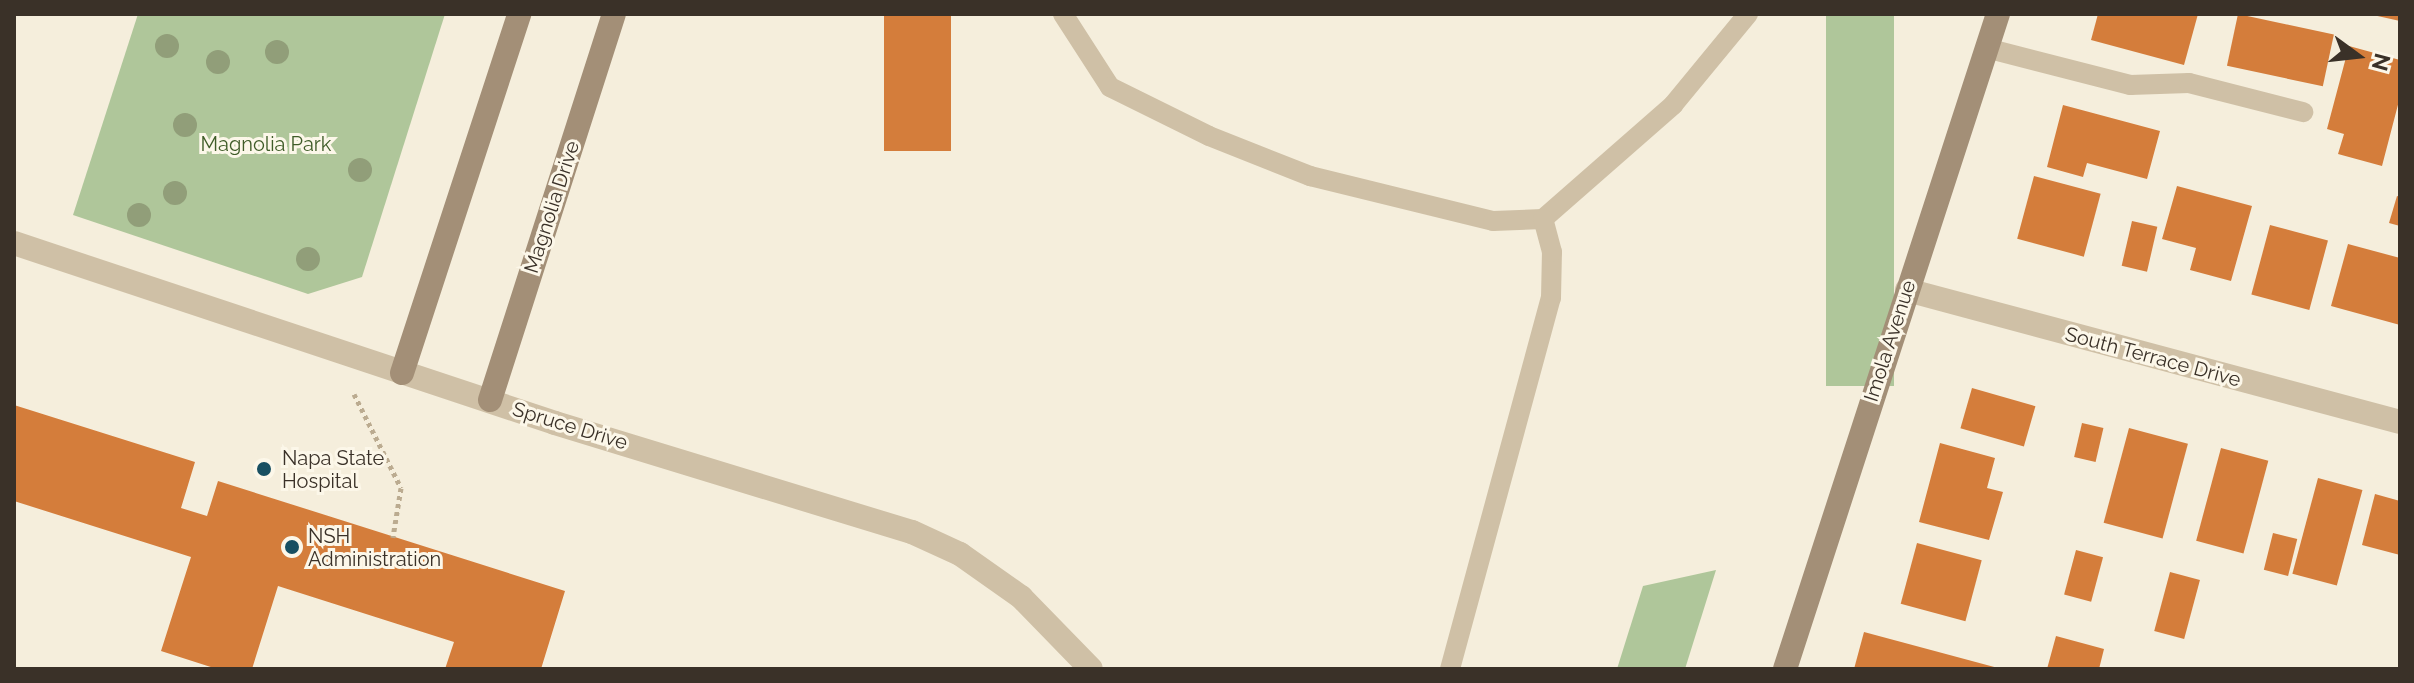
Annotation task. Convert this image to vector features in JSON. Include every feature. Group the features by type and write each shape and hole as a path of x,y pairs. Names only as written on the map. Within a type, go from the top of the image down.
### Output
{"street":[{"path":"402,373 519,14"},
{"name":"Magnolia Drive","path":"490,400 614,14"},
{"name":"Imola Avenue","path":"1785,669 1998,14"},
{"name":"Spruce Drive","path":"14,243 402,373 912,532 990,574 1091,669"},
{"name":"South Terrace Drive","path":"1907,290 2400,422"}],"lane":[{"path":"1063,14 1110,87 1258,158 1493,221 1543,219 1673,105 1748,14"},
{"path":"1986,48 2130,85 2189,83 2303,112"},
{"path":"1450,669 1551,298 1552,252 1543,219"}],"path":[{"path":"354,394 401,488 393,537"}],"green space":[{"name":"Magnolia Park","path":"138,14 445,14 362,277 308,294 73,215"},
{"path":"1826,14 1894,14 1894,386 1826,386"},
{"path":"1716,570 1685,669 1617,669 1643,586"}],"building":[{"path":"884,14 951,14 951,151 884,151"},
{"path":"2098,14 2198,14 2184,65 2091,40"},
{"path":"2238,14 2334,34 2323,86 2227,66"},
{"path":"2373,14 2400,14 2400,21 2373,15"},
{"path":"2349,46 2400,60 2400,97 2382,166 2338,154 2344,134 2327,129"},
{"path":"2063,105 2160,131 2147,179 2087,163 2083,177 2047,167"},
{"path":"2034,176 2101,194 2084,257 2017,239"},
{"path":"2177,186 2252,206 2231,281 2190,270 2196,248 2162,239"},
{"path":"2397,196 2400,197 2400,226 2389,223"},
{"path":"2132,221 2157,227 2147,272 2122,266"},
{"path":"2270,225 2328,241 2309,310 2251,295"},
{"path":"2348,244 2400,258 2400,325 2331,306"},
{"path":"1972,388 2035,406 2024,447 1960,428"},
{"name":"NSH Administration","path":"14,405 195,462 181,508 207,516 218,481 565,591 541,669 445,669 454,642 278,586 252,669 217,669 161,651 191,557 14,501"},
{"path":"2082,423 2103,428 2096,462 2074,457"},
{"path":"2129,428 2188,444 2163,538 2104,523"},
{"path":"1940,443 1995,458 1987,488 2003,492 1989,540 1919,522"},
{"path":"2221,448 2268,461 2243,553 2196,541"},
{"path":"2318,478 2362,490 2337,586 2292,574"},
{"path":"2375,494 2400,501 2400,555 2362,545"},
{"path":"2273,533 2297,539 2288,576 2264,570"},
{"path":"1917,543 1982,560 1965,621 1901,604"},
{"path":"2076,550 2103,557 2091,602 2064,594"},
{"path":"2170,572 2200,580 2184,639 2154,631"},
{"path":"1864,632 1998,668 1998,669 1854,669"},
{"path":"2056,636 2104,649 2099,669 2047,669"}],"place":[{"name":"Napa State Hospital","path":"264,469"},
{"name":"NSH Administration","path":"292,547"}]}
